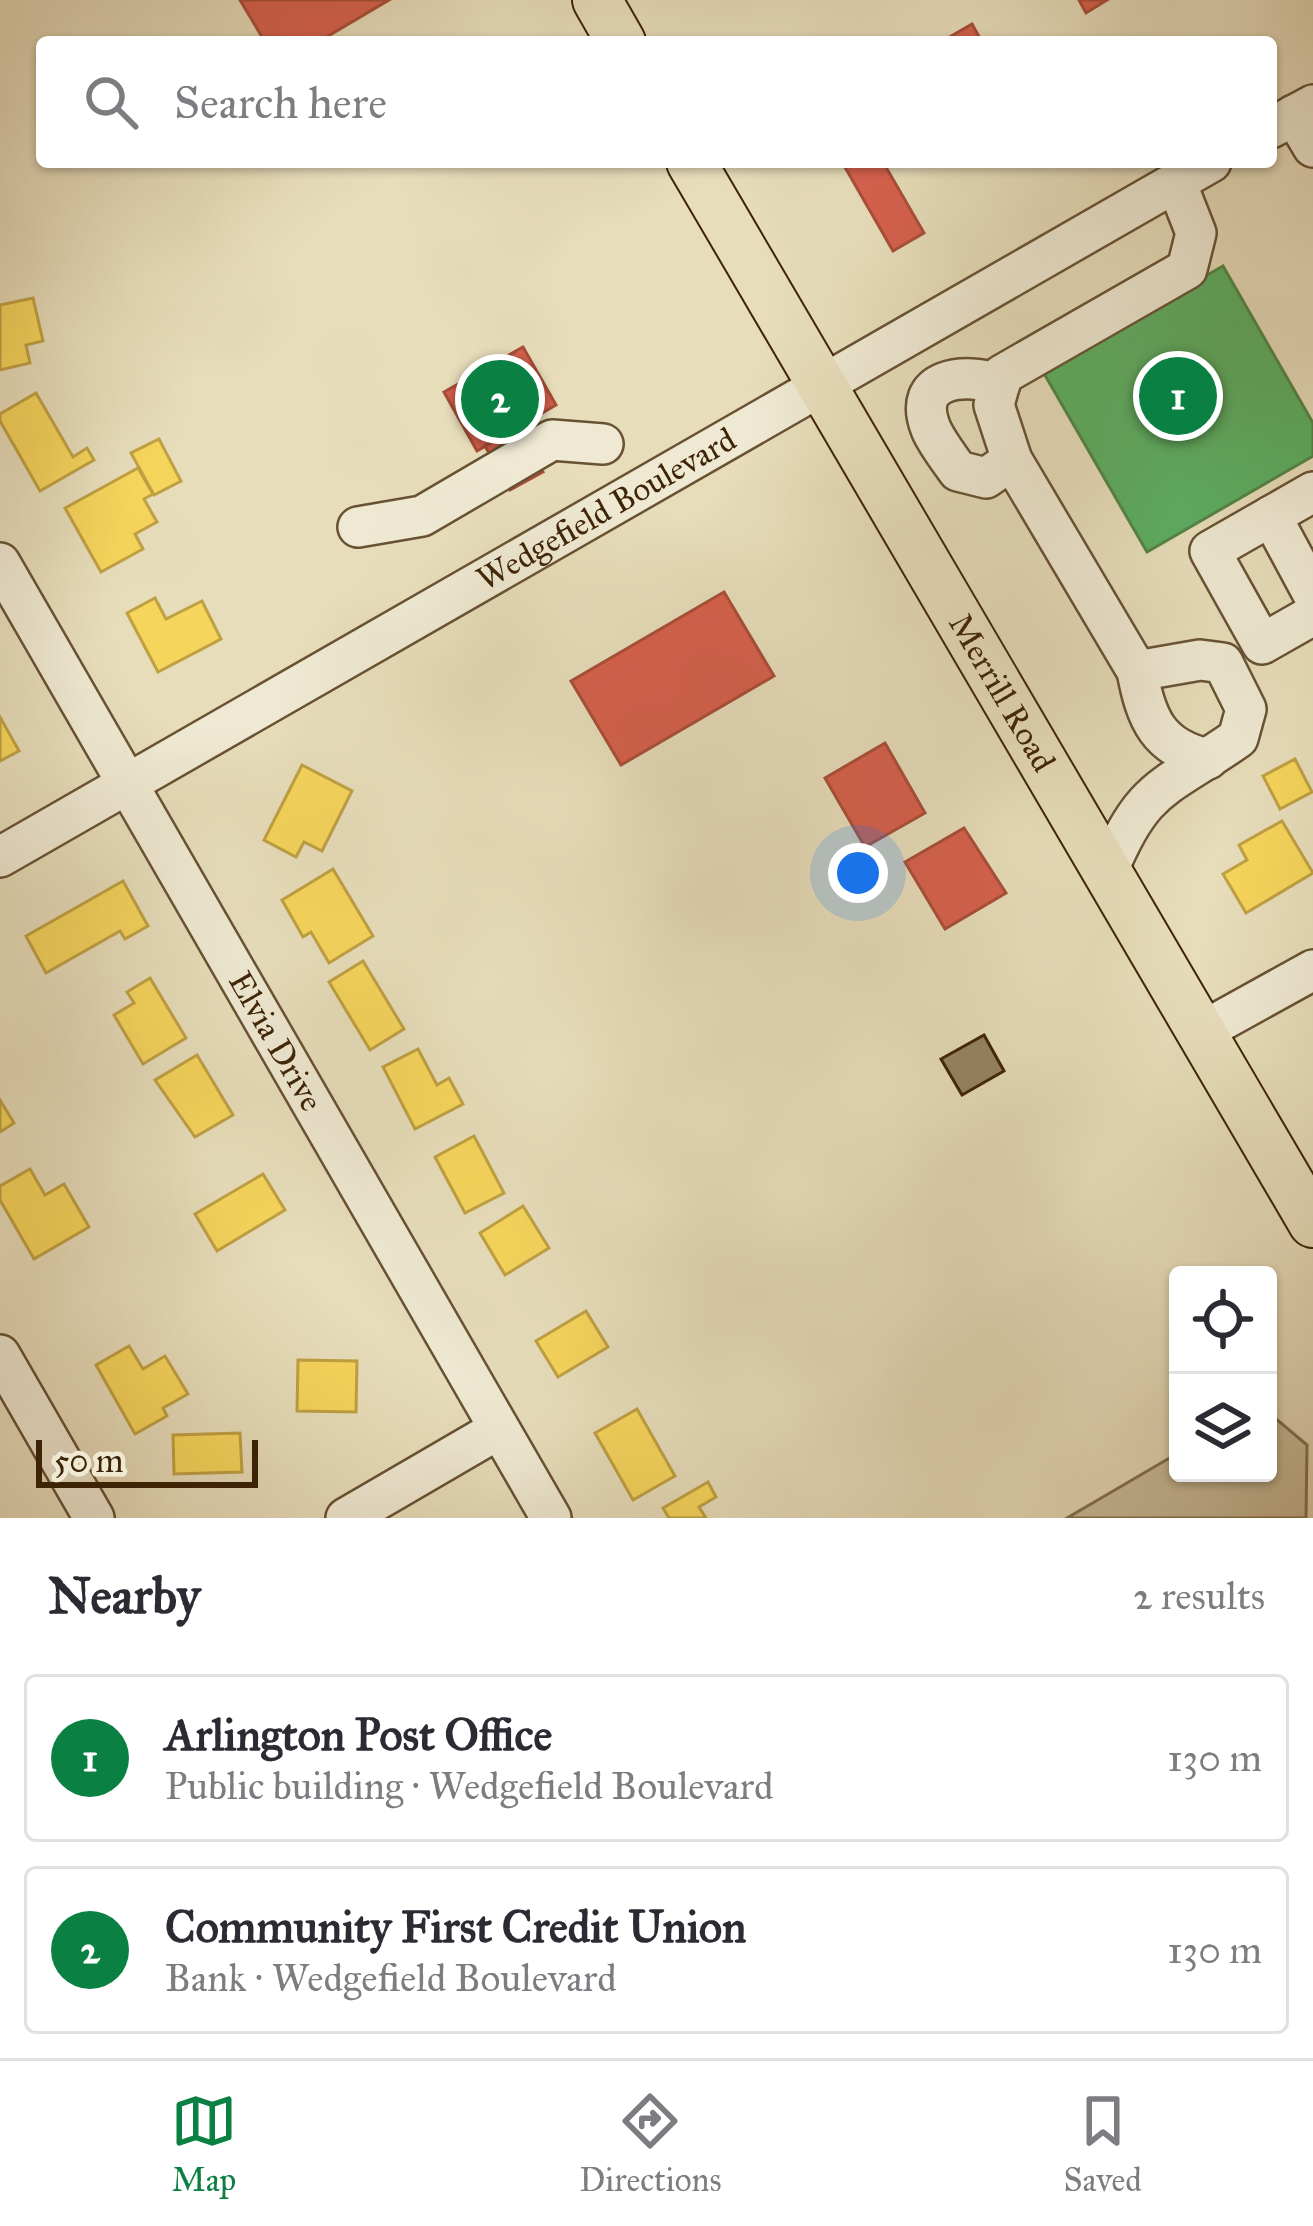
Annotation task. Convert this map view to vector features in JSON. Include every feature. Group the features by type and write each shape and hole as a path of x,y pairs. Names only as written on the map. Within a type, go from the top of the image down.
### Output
{"main road":[{"path":"597,0 618,36"},
{"name":"Merrill Road","path":"695,168 1313,1223"}],"street":[{"name":"Wedgefield Boulevard","path":"0,857 1200,168"},
{"path":"1176,182 1196,233 1187,269 1002,375 994,405 1012,460 1137,671 1144,708 1161,739 1180,753 1208,759"},
{"path":"1000,384 970,375 950,377 935,390 928,411 931,428 958,471 986,478 1012,460"},
{"path":"358,527 422,516 552,440 603,444"},
{"path":"1313,492 1210,550 1262,644 1313,615"},
{"path":"1270,516 1313,594"},
{"name":"Elvia Drive","path":"0,563 551,1518"},
{"path":"1107,873 1128,820 1146,797 1238,738 1246,709 1223,663 1200,660 1137,671"},
{"path":"1201,1032 1313,970"},
{"path":"0,1355 94,1518"},
{"path":"346,1518 500,1429"}],"shaded area":[{"path":"1277,1420 1307,1445 1306,1518 1067,1518 1169,1458 1169,1482 1277,1482"}],"building: Homes":[{"path":"33,298 43,341 26,345 30,363 0,370 0,305"},
{"path":"36,393 73,457 87,448 94,460 40,491 0,421 0,414"},
{"path":"159,439 181,481 154,495 131,453"},
{"path":"138,468 153,494 144,499 157,522 135,534 143,549 101,572 65,508"},
{"path":"155,598 166,619 202,601 221,639 158,672 127,613"},
{"path":"0,717 19,751 0,761"},
{"path":"1295,759 1312,792 1280,809 1263,776"},
{"path":"302,765 352,791 322,851 304,842 296,857 264,840"},
{"path":"1282,821 1313,873 1246,913 1223,874 1247,860 1239,845"},
{"path":"333,869 373,936 329,963 311,932 303,937 282,900"},
{"path":"123,881 148,926 125,939 120,931 46,973 26,936"},
{"path":"363,961 404,1029 370,1050 329,982"},
{"path":"150,978 186,1038 143,1064 114,1015 134,1003 127,992"},
{"path":"418,1049 437,1085 449,1078 463,1104 415,1129 383,1067"},
{"path":"197,1055 233,1115 195,1137 155,1080"},
{"path":"0,1100 14,1123 0,1132"},
{"path":"474,1136 504,1193 465,1213 435,1157"},
{"path":"30,1169 45,1195 64,1184 89,1227 34,1259 0,1200 0,1186"},
{"path":"263,1174 285,1210 217,1251 195,1214"},
{"path":"523,1206 549,1248 505,1275 480,1233"},
{"path":"586,1311 608,1347 558,1377 536,1341"},
{"path":"129,1346 143,1369 165,1356 188,1394 163,1408 167,1416 135,1434 96,1365"},
{"path":"298,1360 357,1361 356,1412 297,1411"},
{"path":"637,1409 675,1476 633,1500 595,1433"},
{"path":"240,1433 242,1472 174,1474 173,1435"},
{"path":"708,1482 716,1497 699,1507 706,1518 669,1518 663,1508"}],"building: Shops":[{"path":"240,0 389,0 328,36 261,36"},
{"path":"1079,0 1107,0 1086,13"},
{"path":"972,24 979,36 951,36"},
{"path":"845,168 886,168 924,233 893,251"},
{"path":"523,347 556,405 477,451 444,392"},
{"path":"518,428 543,472 510,490 485,446"},
{"path":"724,592 774,676 621,765 571,681"},
{"path":"885,743 925,813 865,847 825,778"},
{"path":"964,828 1006,893 945,929 905,862"}],"building: Public":[{"path":"1223,266 1313,423 1313,456 1147,552 1042,370"}],"building: Other":[{"path":"984,1035 1004,1071 962,1095 941,1059"}],"place":[{"name":"Arlington Post Office","path":"1178,396"},
{"name":"Community First Credit Union","path":"500,399"}]}
